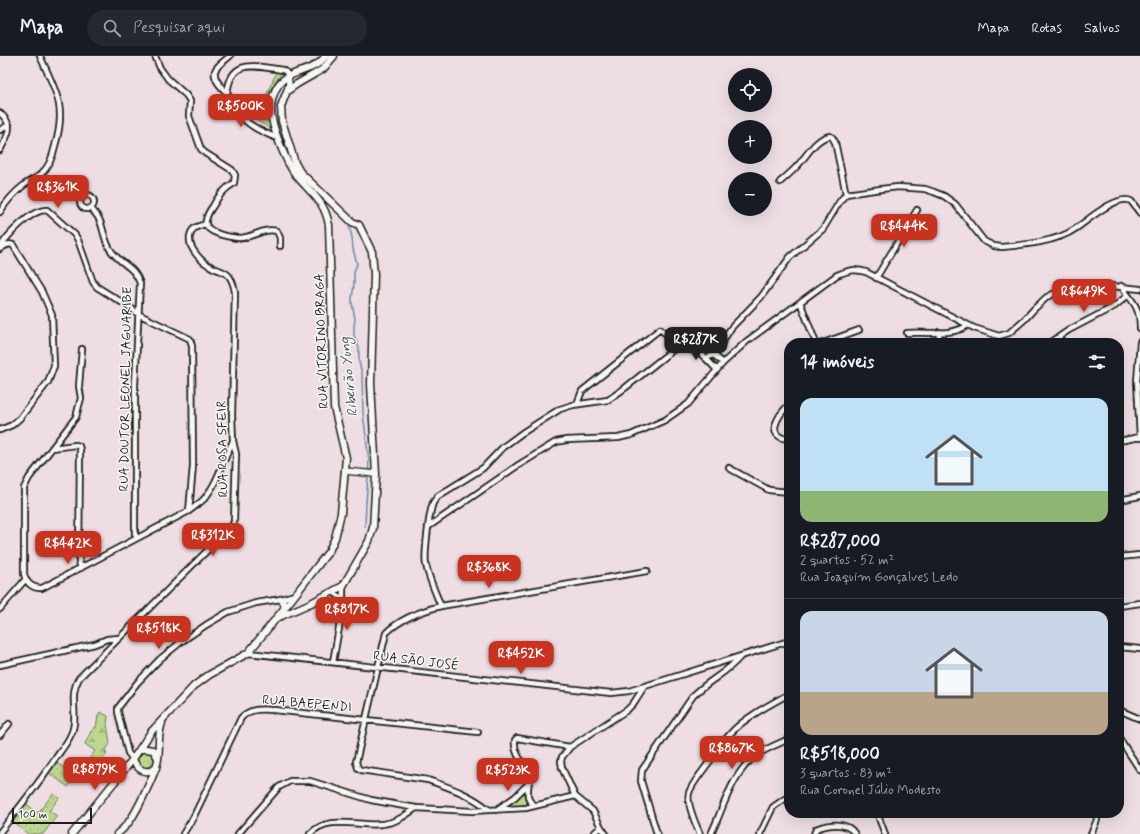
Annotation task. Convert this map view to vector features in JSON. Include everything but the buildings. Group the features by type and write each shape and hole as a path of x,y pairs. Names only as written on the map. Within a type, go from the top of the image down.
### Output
{"main road":[{"path":"288,76 315,66 326,56"},
{"path":"278,617 343,586 369,541 373,528 374,474 371,384 374,274 372,252 359,226 352,222 300,172 295,163 282,121 281,107 287,91 323,69 334,56"},
{"name":"RUA VITORINO BRAGA","path":"72,834 133,759 151,732 200,680 248,653 284,610 329,551 334,538 341,513 345,471 344,448 334,407 330,225 323,206 309,188 295,175 277,138 271,109 276,90 281,82 288,76"},
{"path":"117,834 128,823 134,814 156,768 158,760 159,731 165,718"},
{"path":"140,749 146,748 153,750 156,753 158,760"},
{"path":"133,759 136,766 143,771 152,771 156,768"}],"street":[{"path":"0,212 11,196 42,173 54,152 59,134 61,121 58,96 40,56"},
{"path":"155,56 160,68 168,79 186,95 190,101 189,116 201,149 204,153 232,170 234,175 234,183 218,196 207,216 206,224 208,228 220,235 239,238 247,238 270,229 277,231 280,238 280,246"},
{"path":"230,56 220,64 215,71 218,83 227,94 237,112 246,121 264,133 277,138"},
{"path":"227,94 228,83 236,72 246,66 282,70 286,72 289,84 287,91"},
{"path":"0,113 6,118 10,125 0,150"},
{"path":"0,130 10,125"},
{"path":"780,182 799,164 813,147 823,138 830,136 835,142 846,194"},
{"path":"69,181 82,196"},
{"path":"706,358 714,355 733,325 761,297 790,257 819,234 846,194 898,187 925,189 944,196 955,204 984,241 994,246 1001,247 1049,240 1066,234 1105,208 1124,199 1131,201 1140,213"},
{"name":"RUA DOUTOR LEONEL JAGUARIBE","path":"87,195 92,197 94,201 91,208 84,208 81,206 80,199 82,196 87,195"},
{"name":"RUA DOUTOR LEONEL JAGUARIBE","path":"91,208 100,220 109,248 113,254 132,269 137,275 140,283 135,385 137,538"},
{"path":"0,248 7,237 34,213 47,210 78,240 93,282 102,291 131,308 138,314 186,336 191,342 193,466 189,511"},
{"path":"876,278 917,210"},
{"name":"RUA ROSA SFEIR","path":"0,832 31,793 71,735 74,725 74,690 79,678 231,527 234,522 236,454 233,442 232,415 235,292 229,275 206,263 195,253 191,246 190,238 192,230 196,226 206,224"},
{"path":"0,248 10,244 13,245 42,292 50,308 53,322 54,366 48,382 20,418 12,425 0,430"},
{"path":"428,527 517,466 556,442 566,440 618,438 641,431 665,420 688,404 697,395 716,369 747,341 837,275 848,271 856,269 866,272 968,325 999,336 1004,335 1016,328 1047,297 1061,290 1080,286 1121,286 1140,289"},
{"path":"1121,286 1135,303 1138,311 1140,328"},
{"path":"1057,338 1069,330 1114,306 1128,295"},
{"path":"800,302 814,338"},
{"path":"907,333 953,332 963,329 968,325"},
{"path":"577,404 582,391 660,330 679,345 687,346 706,358 716,369"},
{"path":"838,338 860,330"},
{"path":"938,338 939,332"},
{"path":"1124,440 1140,437 1140,342"},
{"path":"440,606 426,564 428,527 431,508 433,502 438,496 482,468 503,447 560,408 608,400 626,388 679,345"},
{"path":"82,349 79,386 81,398 76,417 29,478 24,488 23,565 25,580 35,588 42,588 189,511 203,500 212,487 227,452 233,442"},
{"path":"714,355 723,363"},
{"path":"784,411 780,415 775,428 775,432 779,436 784,438"},
{"path":"52,448 76,445 79,446 80,450 80,568"},
{"path":"729,468 768,490 784,492"},
{"path":"345,471 374,474"},
{"path":"1124,499 1140,496"},
{"path":"1124,557 1140,555"},
{"path":"488,810 476,800 465,794 428,780 361,770 358,768 356,762 386,633 390,628 413,614 440,606 647,571"},
{"path":"0,609 25,580"},
{"path":"333,662 343,605 343,586"},
{"path":"333,592 343,599"},
{"path":"133,759 128,753 118,712 120,704 137,683 160,659 181,642 222,615 256,604 281,599 296,594"},
{"path":"281,599 291,600 297,609"},
{"path":"281,599 284,605 284,610"},
{"path":"1124,605 1140,603"},
{"path":"0,665 95,644 107,639 118,638"},
{"name":"RUA SÃO JOSÉ","path":"248,653 611,693 629,691 644,687 784,643"},
{"path":"1124,648 1140,649"},
{"path":"657,834 641,781 642,770 693,696 700,688 732,667 741,656"},
{"path":"606,834 593,811 575,796 562,768 562,757 570,747 627,710 633,704 644,687"},
{"path":"700,834 689,797 690,790 731,733 784,697"},
{"name":"RUA BAEPENDI","path":"184,834 241,718 249,711 256,709 274,710 478,732"},
{"path":"1124,712 1140,719"},
{"path":"0,736 9,724"},
{"path":"535,806 528,799 528,773 516,751 515,740 517,738 570,747"},
{"path":"711,834 726,796 736,778 747,764 756,756 784,742"},
{"path":"1124,746 1140,770"},
{"path":"238,834 279,788 290,781 310,781 371,800 416,808 476,811 496,810 535,806 575,796"},
{"path":"496,810 529,784"},
{"path":"760,834 774,807 784,800"},
{"path":"310,834 314,829 332,823 382,824 393,822 416,808"},
{"path":"879,818 886,834"},
{"path":"1091,834 1097,818"},
{"path":"814,834 816,829 827,825 845,825 854,831 855,834"},
{"path":"593,834 601,827"}],"green space":[{"path":"277,71 282,73 272,87 268,99 268,112 271,129 256,120 266,111 258,99 265,98"},
{"path":"100,712 108,716 107,724 110,743 105,752 107,754 100,762 99,761 95,764 89,759 95,751 85,744 91,731 93,732 93,728 96,728"},
{"path":"143,752 149,752 154,757 152,766 149,768 143,768 138,763 138,757"},
{"path":"57,763 76,777 68,787 49,773"},
{"path":"526,790 530,805 502,808"},
{"path":"53,794 59,798 49,811 57,816 43,834 28,834 10,820 24,802 38,813"}],"waterway":[{"name":"Ribeirão Yung","path":"349,227 357,264 354,272 352,303 355,319 354,335 359,348 359,362 362,374 363,413 369,461 365,526"}]}
